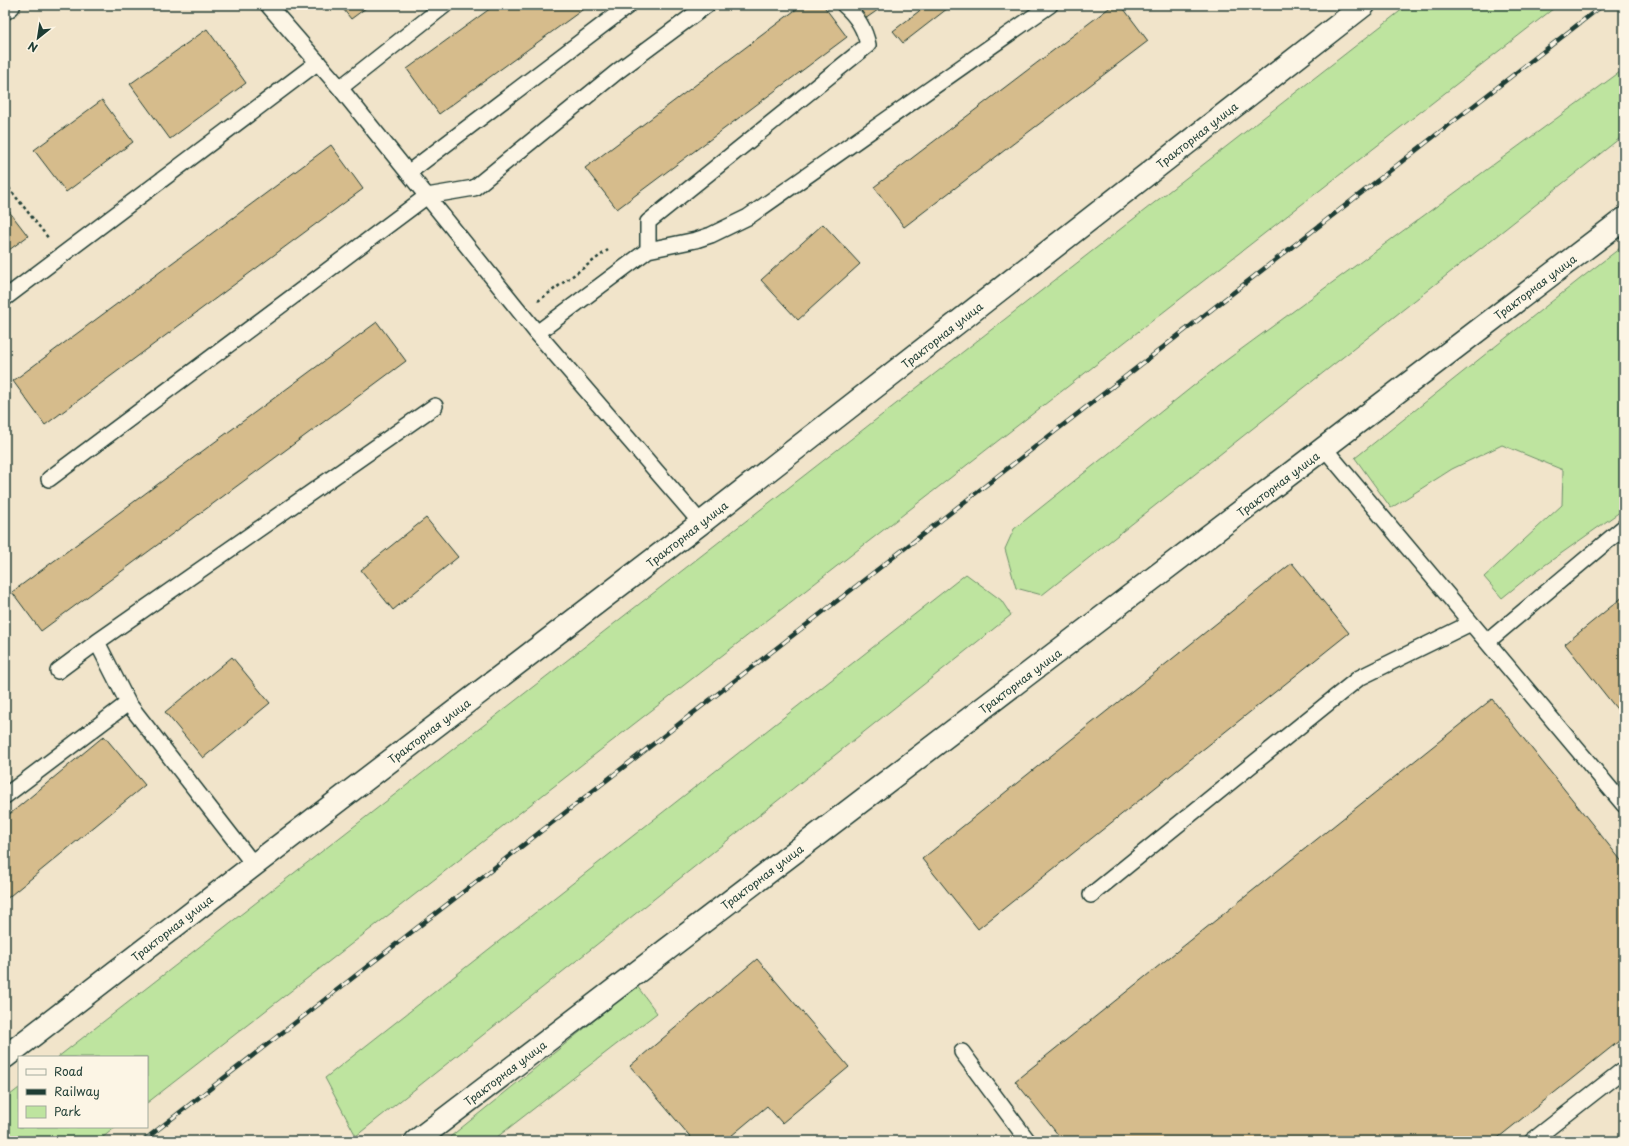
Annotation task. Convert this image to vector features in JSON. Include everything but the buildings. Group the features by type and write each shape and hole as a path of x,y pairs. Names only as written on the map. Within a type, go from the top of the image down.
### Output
{"street":[{"path":"5,8 9,5"},
{"name":"Тракторная улица","path":"6,1053 701,523 1364,5"},
{"name":"Тракторная улица","path":"416,1141 1624,219"}],"lane":[{"path":"268,5 340,88 537,333 701,523"},
{"path":"340,88 445,5"},
{"path":"408,173 629,5"},
{"path":"49,479 427,196 474,188 618,71 707,5"},
{"path":"648,250 648,222 868,45 865,32 851,11 844,5"},
{"path":"537,333 648,250 696,240 711,235 748,217 1050,5"},
{"path":"5,298 318,62"},
{"path":"58,671 97,642 434,406"},
{"path":"1324,449 1624,806"},
{"path":"1487,642 1624,527"},
{"path":"1092,895 1359,678 1471,623"},
{"path":"97,642 128,703 254,865"},
{"path":"5,796 128,703"},
{"path":"962,1052 1028,1141"},
{"path":"1532,1141 1624,1069"}],"path":[{"path":"5,183 62,255"},
{"path":"521,313 610,249"}],"green space":[{"path":"1408,5 1558,5 148,1102 148,1056 59,1056"},
{"path":"1624,69 1624,135 1042,595 1016,588 1005,549 1014,529 1217,367"},
{"path":"1624,245 1624,509 1528,577 1502,598 1484,577 1562,505 1563,470 1502,445 1452,469 1391,508 1355,458"},
{"path":"966,574 1001,600 1011,615 356,1136 325,1078"},
{"path":"637,986 657,1013 492,1141 445,1141"},
{"path":"18,1089 18,1128 115,1128 98,1141 5,1141 5,1099"}],"railway":[{"path":"143,1141 1603,5"}]}
